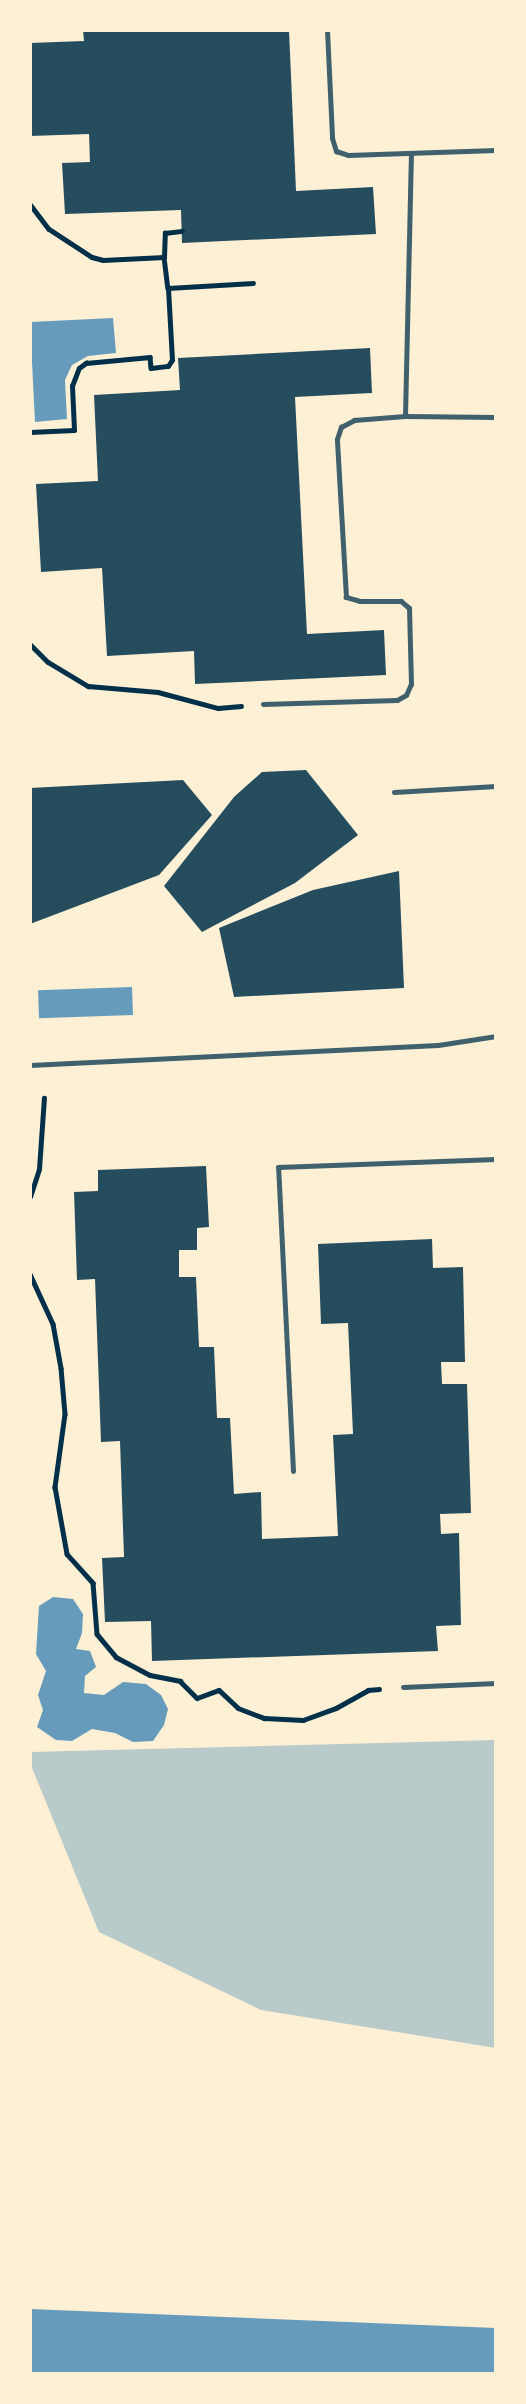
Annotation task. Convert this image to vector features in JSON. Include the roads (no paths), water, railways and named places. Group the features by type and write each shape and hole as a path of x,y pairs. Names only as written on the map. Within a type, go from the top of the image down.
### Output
{"lane":[{"path":"327,30 332,138 336,151 348,155 496,150"},
{"path":"405,416 411,153"},
{"path":"263,704 397,700 406,695 411,684 409,608 401,601 360,601 346,597 337,439 341,427 354,420 405,416 496,417"},
{"path":"394,792 496,786"},
{"path":"30,1066 438,1045 496,1036"},
{"path":"293,1471 278,1167 496,1159"},
{"path":"403,1687 496,1683"}],"water":[{"path":"113,318 116,353 88,356 72,365 65,380 67,419 35,422 30,322"},
{"path":"132,987 133,1015 39,1018 38,990"},
{"path":"53,1597 73,1599 83,1614 82,1633 76,1649 90,1651 96,1667 85,1676 84,1693 104,1695 123,1682 146,1684 161,1695 168,1709 164,1725 153,1741 133,1742 115,1733 92,1729 72,1741 56,1740 37,1727 43,1710 38,1695 46,1671 36,1654 39,1606"},
{"path":"30,2309 496,2328 496,2374 30,2374"}]}
